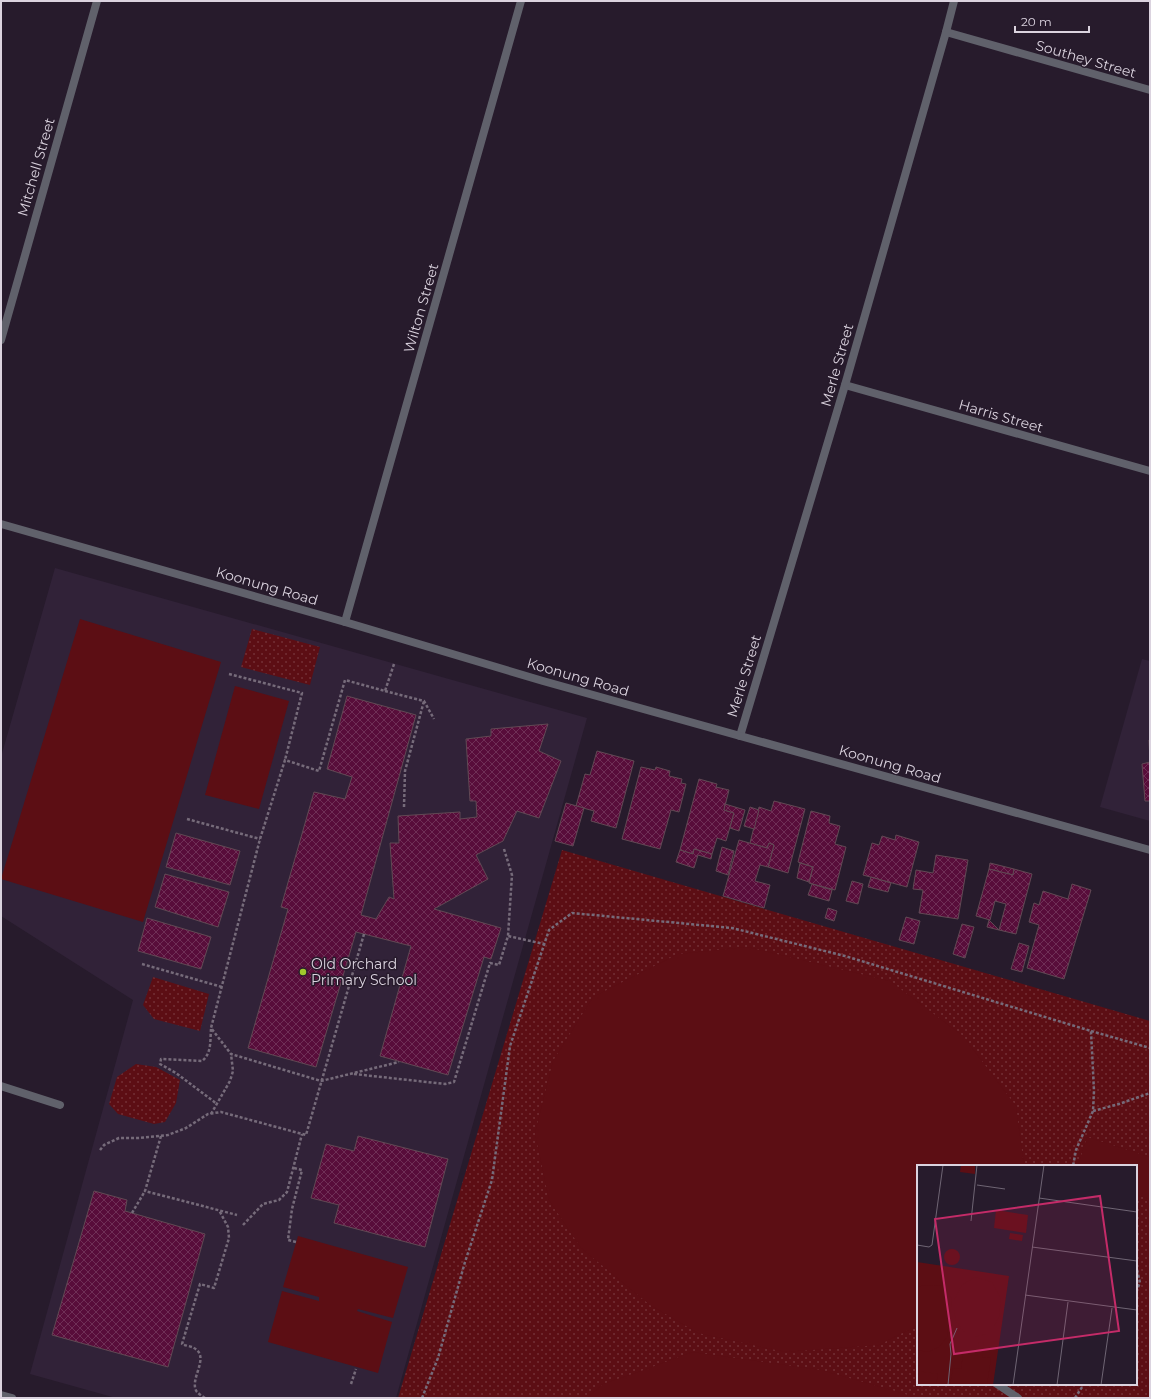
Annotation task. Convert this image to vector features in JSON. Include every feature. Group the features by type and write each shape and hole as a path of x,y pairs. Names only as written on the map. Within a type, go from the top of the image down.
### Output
{"street":[{"name":"Mitchell Street","path":"1,340 97,1"},
{"name":"Wilton Street","path":"345,622 521,1"},
{"name":"Merle Street","path":"740,736 845,385 954,1"},
{"name":"Southey Street","path":"946,32 1150,90"},
{"name":"Harris Street","path":"845,385 1150,471"},
{"name":"Koonung Road","path":"1,524 345,622 543,681 1150,850"},
{"path":"1,1086 60,1105"},
{"path":"998,1385 1018,1398"},
{"path":"1,1395 12,1398"}],"path":[{"path":"386,691 394,664"},
{"path":"217,1104 176,1072 160,1064 160,1059 202,1061 206,1058 209,1051 211,1028 260,839 284,760 302,693 229,674"},
{"path":"284,760 319,771 345,680 424,701 434,719"},
{"path":"404,807 405,771 424,701"},
{"path":"187,819 260,839"},
{"path":"352,1074 445,1084 454,1082 490,963 499,965 508,936 512,875 504,849"},
{"path":"422,1398 438,1358 465,1262 492,1180 510,1046 549,930 572,913 732,928 845,956 1150,1048"},
{"path":"100,1150 104,1145 119,1138 139,1138 168,1135 186,1128 211,1114 221,1112 306,1135 364,934"},
{"path":"508,936 544,944"},
{"path":"142,964 222,987"},
{"path":"211,1028 231,1054 233,1071 230,1081 211,1114"},
{"path":"1073,1165 1076,1150 1093,1111 1094,1091 1092,1031"},
{"path":"231,1054 321,1082 399,1062"},
{"path":"1093,1111 1150,1093"},
{"path":"243,1225 263,1204 279,1200 287,1192 302,1134"},
{"path":"132,1213 145,1191 161,1136"},
{"path":"294,1168 302,1170 292,1209 288,1240 296,1242"},
{"path":"145,1191 237,1215"},
{"path":"205,1398 197,1392 194,1386 200,1362 200,1353 195,1348 182,1344 200,1284 214,1288 229,1238 228,1228 219,1210"},
{"path":"1137,1270 1140,1283 1137,1289"},
{"path":"351,1384 356,1369"},
{"path":"1075,1398 1083,1385"}],"shaded area":[{"name":"Old Orchard Primary School","path":"55,568 587,718 396,1398 116,1398 30,1374 133,1000 1,916 1,757"},
{"path":"80,619 221,662 143,922 1,879"},
{"path":"252,629 320,647 310,685 241,667"},
{"path":"1142,659 1150,661 1150,821 1100,807"},
{"path":"235,686 289,701 259,809 205,795"},
{"path":"562,850 1150,1021 1150,1398 398,1398"},
{"path":"747,947 890,981 963,1036 1016,1106 1024,1165 917,1165 917,1326 879,1345 785,1352 698,1333 650,1305 581,1248 549,1200 535,1133 553,1061 593,997 678,954"},
{"path":"153,977 209,994 200,1031 154,1019 143,1005"},
{"path":"136,1064 156,1067 180,1080 176,1103 165,1122 154,1124 118,1114 109,1104 117,1077"},
{"path":"1087,1137 1150,1157 1150,1199 1137,1195 1137,1165 1078,1165"},
{"path":"298,1236 408,1267 393,1318 358,1309 357,1311 392,1322 378,1373 268,1342 282,1291 319,1301 319,1297 283,1287"},
{"path":"692,1352 821,1370 915,1398 587,1398 603,1384"}],"building":[{"path":"347,696 416,715 361,915 376,919 389,897 394,899 390,843 399,843 398,816 460,812 460,819 477,817 476,801 470,801 466,739 491,736 491,729 548,724 539,751 561,761 539,818 517,811 503,841 476,855 488,879 434,909 501,928 491,959 484,957 448,1075 380,1056 411,946 356,932 316,1067 248,1048 288,909 281,907 314,792 345,799 352,777 327,769"},
{"path":"1150,739 1150,762 1149,740"},
{"path":"597,751 634,761 616,828 591,821 594,811 576,806 585,774 590,775"},
{"path":"1150,762 1150,801 1145,801 1142,764"},
{"path":"641,767 655,770 656,767 670,771 669,776 682,779 681,783 686,784 679,812 671,810 660,849 622,839"},
{"path":"699,779 717,784 716,787 729,790 724,810 734,813 726,841 717,838 712,854 694,849 693,854 680,850"},
{"path":"774,801 805,809 788,873 768,867 774,845 769,843 767,848 750,843 759,807 771,811"},
{"path":"566,803 584,808 573,846 555,841"},
{"path":"725,804 745,810 739,831 730,828 734,813 724,810"},
{"path":"750,807 759,810 754,829 744,826"},
{"path":"811,811 830,816 829,823 840,826 835,844 846,847 835,890 809,883 813,867 798,862"},
{"path":"176,833 240,851 230,885 166,867"},
{"path":"896,835 919,842 907,887 863,875 872,843 879,845 882,836 895,840"},
{"path":"739,840 767,848 769,843 774,845 768,867 760,865 755,881 770,885 764,908 723,896"},
{"path":"722,847 734,851 728,875 716,871"},
{"path":"694,849 712,854 711,859 698,855 694,868 676,862 680,850 693,854"},
{"path":"936,855 968,860 958,919 919,913 923,890 913,889 916,870 933,873"},
{"path":"800,863 813,867 809,882 797,878"},
{"path":"990,863 1014,869 1013,875 989,869"},
{"path":"989,869 1013,875 1014,869 1032,874 1016,934 999,930 1006,904 995,901 990,920 976,916"},
{"path":"165,874 229,892 218,927 155,907"},
{"path":"871,877 891,883 888,892 868,887"},
{"path":"852,881 863,884 858,904 846,901"},
{"path":"812,884 832,890 829,901 808,895"},
{"path":"1072,884 1091,890 1064,979 1027,968 1039,925 1029,922 1034,903 1039,905 1043,891 1068,899"},
{"path":"828,908 837,911 834,921 825,918"},
{"path":"906,917 920,921 914,944 899,940"},
{"path":"147,918 211,937 201,969 138,951"},
{"path":"989,920 999,930 987,927"},
{"path":"962,924 974,927 965,958 953,954"},
{"path":"1019,943 1029,946 1022,972 1011,969"},
{"path":"358,1136 448,1159 425,1247 334,1223 339,1205 311,1198 326,1144 354,1151"},
{"path":"94,1191 127,1200 125,1211 205,1234 168,1367 52,1335"}],"place":[{"name":"Old Orchard Primary School","path":"303,972"}]}
